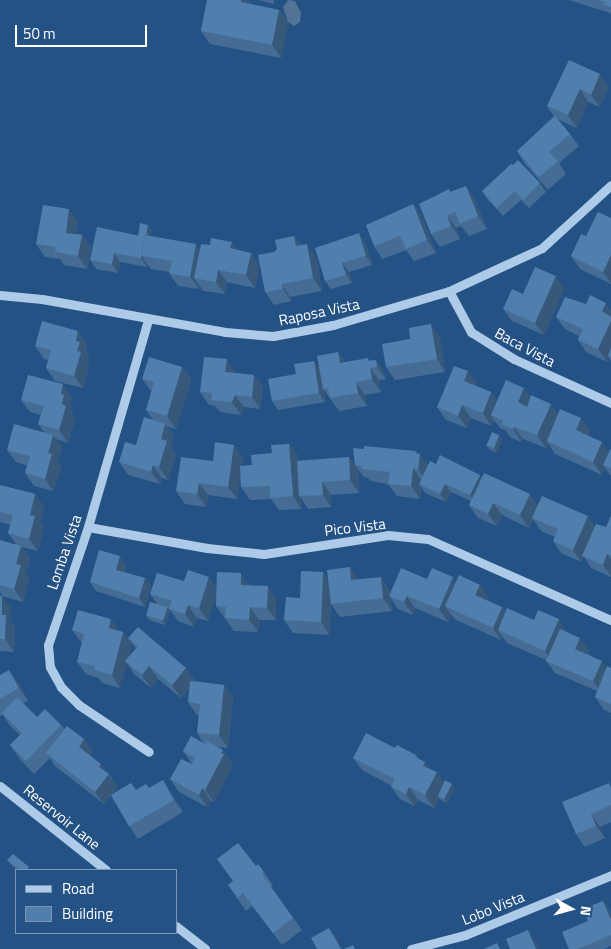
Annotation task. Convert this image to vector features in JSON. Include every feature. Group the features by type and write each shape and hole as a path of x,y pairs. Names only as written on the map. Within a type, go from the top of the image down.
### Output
{"street":[{"name":"Raposa Vista","path":"0,295 42,299 148,320 225,332 273,336 333,326 449,291 542,248 611,186"},
{"name":"Baca Vista","path":"449,291 471,332 514,359 611,403"},
{"name":"Lomba Vista","path":"148,320 88,527 48,645 50,667 61,687 79,705 149,752"},
{"name":"Pico Vista","path":"88,527 207,548 264,554 388,535 428,539 611,620"},
{"name":"Reservoir Lane","path":"0,786 105,869"},
{"name":"Lobo Vista","path":"411,948 465,935 611,875"},
{"path":"178,928 205,949"}],"water":[{"path":"288,0 295,1 301,13 300,22 294,26 288,22 283,7"}],"building":[{"path":"207,0 241,0 241,2 279,10 272,45 201,31"},
{"path":"599,0 611,0 611,7 604,5 605,2"},
{"path":"569,60 600,74 591,95 580,89 568,115 547,106"},
{"path":"555,116 570,134 549,152 558,161 539,177 517,151"},
{"path":"518,160 540,183 523,200 515,191 497,208 482,191 511,164 513,165"},
{"path":"466,186 478,216 460,224 455,212 447,215 451,226 431,234 419,204 449,189 450,192"},
{"path":"413,204 427,240 406,249 400,236 374,246 366,225"},
{"path":"43,205 69,209 66,233 82,235 78,256 55,252 56,247 36,244"},
{"path":"598,212 611,218 611,255 603,272 571,256 581,234 586,236"},
{"path":"140,223 148,225 145,237 138,236"},
{"path":"97,227 145,237 141,258 114,253 112,264 90,260"},
{"path":"359,233 366,256 342,263 346,275 325,281 315,248"},
{"path":"145,235 196,244 190,277 169,273 172,261 142,256"},
{"path":"294,236 296,246 307,244 313,278 282,284 283,289 265,292 258,255 274,252 277,249 275,240"},
{"path":"211,238 232,242 230,248 251,253 246,275 218,270 216,282 194,278 201,244 210,245"},
{"path":"535,267 556,276 535,323 503,309 512,289 523,294"},
{"path":"590,295 606,303 602,311 611,317 611,321 598,349 578,340 583,329 556,317 565,297 586,304"},
{"path":"42,321 78,331 76,341 80,342 77,351 81,352 74,376 46,368 51,350 35,346"},
{"path":"431,324 437,359 386,367 382,344 410,339 409,328"},
{"path":"338,352 340,363 368,358 369,361 376,360 377,367 370,368 372,379 356,382 358,393 330,398 328,388 323,389 317,356"},
{"path":"149,357 182,367 167,416 146,410 154,382 142,379"},
{"path":"204,357 227,359 225,372 254,375 252,397 235,395 232,402 211,400 212,393 200,392"},
{"path":"314,361 319,393 272,401 268,379 296,374 294,364"},
{"path":"454,366 468,371 464,381 491,392 483,413 462,405 458,416 437,407"},
{"path":"28,375 63,384 61,394 64,395 62,404 66,406 59,430 38,424 44,406 21,400"},
{"path":"506,380 524,388 518,402 527,407 531,395 551,404 537,435 501,424 503,421 491,415"},
{"path":"560,409 581,418 576,430 602,442 593,462 547,441"},
{"path":"144,417 165,424 161,439 167,441 159,467 153,465 151,472 119,462 125,442 136,445"},
{"path":"14,424 53,435 48,453 52,454 45,479 25,473 30,456 7,450"},
{"path":"492,432 499,435 494,448 487,445"},
{"path":"215,442 234,445 228,487 199,483 197,494 176,491 181,457 213,461"},
{"path":"289,444 293,496 270,498 270,486 241,487 240,466 252,465 251,455 272,453 271,445"},
{"path":"364,446 416,451 415,453 420,454 418,469 413,468 411,486 388,484 390,472 361,469 362,466 355,465 353,448 364,449"},
{"path":"611,448 611,468 603,465"},
{"path":"440,455 480,475 470,495 445,484 440,494 419,484 430,461 436,464"},
{"path":"349,457 350,480 322,482 323,495 299,496 297,461"},
{"path":"484,473 530,494 520,515 493,503 488,514 469,505"},
{"path":"0,485 35,494 30,515 35,516 29,539 8,533 13,515 0,512"},
{"path":"542,496 588,516 573,550 553,541 558,529 532,518"},
{"path":"611,516 611,556 607,554 603,565 582,556 596,524 606,527"},
{"path":"0,540 21,546 16,564 21,565 14,589 0,585"},
{"path":"99,550 120,556 116,570 145,578 139,598 90,582"},
{"path":"350,567 351,580 381,577 383,598 331,604 327,570"},
{"path":"401,568 427,579 432,568 453,577 439,609 407,596 404,602 389,596"},
{"path":"188,570 209,577 199,608 188,605 185,614 169,609 172,601 150,594 157,573 184,581"},
{"path":"301,571 323,572 321,622 284,620 286,597 300,598"},
{"path":"217,572 241,573 241,585 268,586 267,608 250,607 249,620 225,618 226,607 216,606"},
{"path":"459,575 480,585 475,595 502,607 493,628 445,606"},
{"path":"0,596 2,596 2,615 6,615 5,639 0,639"},
{"path":"150,602 167,607 163,620 146,615"},
{"path":"507,608 534,620 538,610 559,619 545,651 498,630"},
{"path":"78,610 111,619 109,628 123,632 112,675 94,670 95,666 77,662 84,634 72,630"},
{"path":"138,627 186,668 172,685 149,666 142,675 125,661 138,646 128,638"},
{"path":"560,629 580,638 575,649 602,661 593,681 546,661"},
{"path":"607,666 611,668 611,704 595,697"},
{"path":"9,670 19,688 0,699 0,675"},
{"path":"190,681 224,685 219,735 197,733 200,704 188,702"},
{"path":"17,697 37,717 45,709 61,725 26,761 10,745 22,733 2,713"},
{"path":"67,726 84,739 79,747 101,764 99,767 109,774 95,792 46,753"},
{"path":"366,733 395,748 397,745 416,755 415,757 425,762 423,766 437,772 425,795 409,787 406,794 391,787 395,779 353,758"},
{"path":"191,736 205,744 207,741 223,750 221,753 224,754 205,790 202,788 199,795 170,779 181,759 192,764 195,758 183,751"},
{"path":"163,780 174,800 129,826 111,795 131,783 136,790 146,784 149,788"},
{"path":"445,780 452,784 444,799 438,796"},
{"path":"609,783 611,788 611,805 591,814 596,826 576,834 562,802"},
{"path":"238,843 256,866 258,864 264,872 262,874 293,918 273,933 243,893 238,898 228,885 233,881 217,859"},
{"path":"13,854 29,867 28,869 19,869 7,860"},
{"path":"603,901 611,920 611,935 578,949 569,949 562,932 588,921 583,909"},
{"path":"329,928 341,949 317,949 311,938"},
{"path":"528,930 536,949 510,949 506,939"},
{"path":"497,943 500,949 484,949"},
{"path":"353,945 355,949 344,949"}]}
